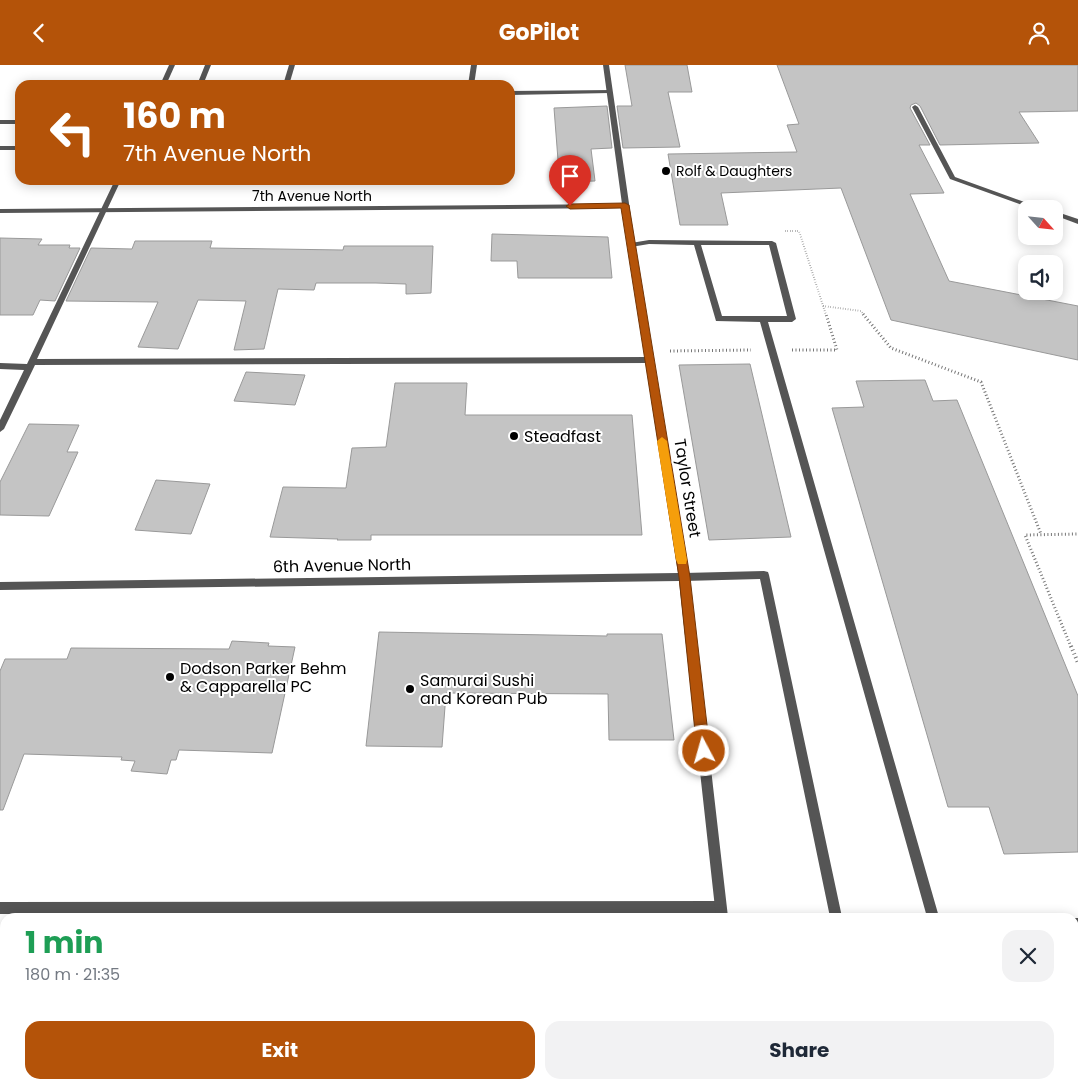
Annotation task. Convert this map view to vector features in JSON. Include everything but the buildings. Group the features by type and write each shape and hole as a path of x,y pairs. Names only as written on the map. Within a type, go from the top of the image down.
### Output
{"street":[{"path":"165,80 172,65"},
{"path":"202,80 208,65"},
{"path":"288,80 292,65"},
{"path":"472,80 474,65"},
{"name":"Taylor Street","path":"606,65 631,245 684,577 721,912"},
{"path":"515,93 610,91"},
{"path":"915,107 952,178 1018,201"},
{"path":"0,122 15,121"},
{"path":"0,148 15,148"},
{"path":"0,429 116,185"},
{"name":"7th Avenue North","path":"0,211 625,205"},
{"path":"1063,216 1078,222"},
{"path":"631,245 649,242 772,243 792,319 719,319 697,243"},
{"path":"763,319 932,913"},
{"path":"0,366 30,364 649,360"},
{"name":"6th Avenue North","path":"0,586 764,575 835,913"},
{"path":"0,908 721,912"}],"path":[{"path":"799,231 837,350"},
{"path":"823,306 861,311 891,348 980,382 1042,535"},
{"path":"1078,534 1025,535 1078,663"}],"slow traffic":[{"path":"662,441 682,560"}],"place":[{"name":"Rolf & Daughters","path":"666,171"},
{"name":"Steadfast","path":"514,436"},
{"name":"Dodson Parker Behm & Capparella PC","path":"170,677"},
{"name":"Samurai Sushi and Korean Pub","path":"410,689"}],"route":[{"path":"570,206 625,205 684,577 704,751"}]}
